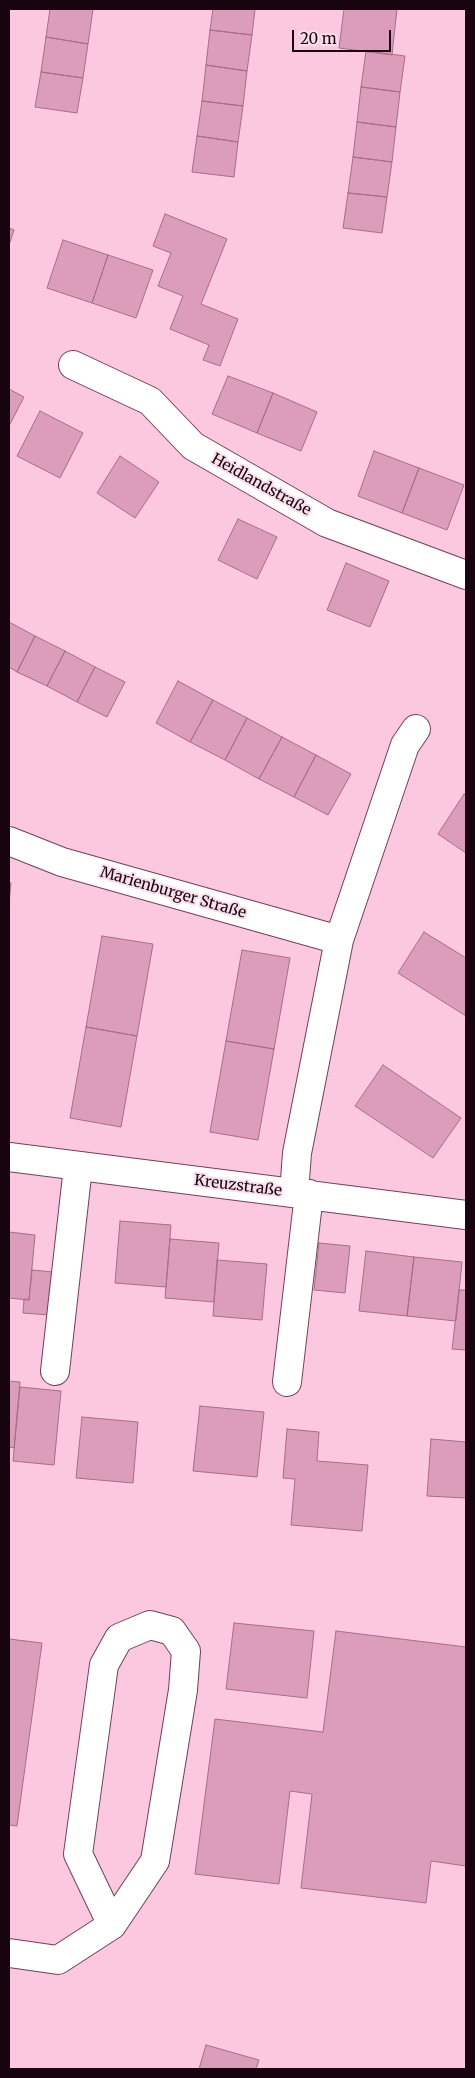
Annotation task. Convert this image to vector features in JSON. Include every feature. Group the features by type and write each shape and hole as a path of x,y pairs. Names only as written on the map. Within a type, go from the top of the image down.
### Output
{"street":[{"name":"Heidlandstraße","path":"73,365 150,401 193,446 327,523 466,575"},
{"path":"287,1382 301,1193 297,1153 339,940 406,745 416,729"},
{"name":"Marienburger Straße","path":"9,841 62,862 339,940"},
{"name":"Kreuzstraße","path":"9,1157 466,1215"},
{"path":"55,1371 78,1167"},
{"path":"9,1953 58,1960 112,1925 155,1861 183,1690 186,1651 172,1631 150,1625 119,1638 104,1665 78,1854 112,1925"}],"building":[{"path":"50,9 93,9 88,44 46,37"},
{"path":"213,9 255,9 252,35 210,30"},
{"path":"344,9 397,9 392,55 339,48"},
{"path":"210,30 252,35 247,71 206,65"},
{"path":"46,37 88,44 83,78 41,72"},
{"path":"366,51 405,56 400,92 361,87"},
{"path":"206,65 247,71 243,106 202,101"},
{"path":"41,72 83,78 77,113 35,107"},
{"path":"361,87 400,92 396,127 357,122"},
{"path":"202,101 243,106 238,142 197,136"},
{"path":"357,122 396,127 392,162 353,157"},
{"path":"197,136 238,142 234,177 192,172"},
{"path":"353,157 392,162 387,197 348,193"},
{"path":"348,193 387,197 382,233 343,228"},
{"path":"165,214 227,239 201,304 238,319 220,366 203,360 209,345 170,329 183,296 158,286 171,253 153,246"},
{"path":"9,228 14,230 9,245"},
{"path":"63,240 108,255 92,303 47,288"},
{"path":"108,255 153,270 136,318 92,303"},
{"path":"228,376 273,393 257,433 212,414"},
{"path":"9,389 24,397 9,426"},
{"path":"273,393 317,412 301,451 257,433"},
{"path":"40,411 83,433 60,478 17,456"},
{"path":"374,451 419,468 402,513 358,496"},
{"path":"120,456 159,482 135,518 97,493"},
{"path":"419,468 464,485 447,530 402,513"},
{"path":"238,519 277,537 257,579 218,560"},
{"path":"346,563 389,581 370,627 327,610"},
{"path":"9,622 35,636 17,672 9,667"},
{"path":"35,636 65,651 47,686 17,672"},
{"path":"65,651 95,667 77,702 47,686"},
{"path":"95,667 125,682 107,717 77,702"},
{"path":"178,681 213,700 190,742 156,723"},
{"path":"213,700 247,718 225,760 190,742"},
{"path":"247,718 282,737 259,779 225,760"},
{"path":"282,737 316,755 294,797 259,779"},
{"path":"316,755 351,774 328,815 294,797"},
{"path":"464,794 466,796 466,853 438,834"},
{"path":"9,882 11,883 9,903"},
{"path":"424,932 466,958 466,1016 398,973"},
{"path":"102,936 153,944 137,1036 86,1027"},
{"path":"242,950 290,958 274,1049 226,1041"},
{"path":"86,1027 137,1036 121,1127 70,1118"},
{"path":"226,1041 274,1049 258,1140 210,1132"},
{"path":"383,1065 461,1118 433,1158 355,1106"},
{"path":"120,1221 171,1225 166,1287 115,1283"},
{"path":"9,1232 35,1235 29,1300 9,1298"},
{"path":"170,1239 219,1243 214,1302 165,1298"},
{"path":"319,1243 350,1246 345,1293 314,1290"},
{"path":"366,1251 414,1257 407,1316 359,1311"},
{"path":"414,1257 462,1262 456,1321 407,1316"},
{"path":"217,1260 267,1264 262,1320 213,1316"},
{"path":"32,1270 53,1272 49,1315 23,1313 24,1299 29,1300"},
{"path":"459,1290 466,1290 466,1350 452,1349"},
{"path":"9,1381 20,1382 14,1448 9,1447"},
{"path":"20,1387 61,1391 54,1465 13,1461"},
{"path":"200,1406 264,1412 257,1477 193,1471"},
{"path":"82,1417 138,1422 133,1483 76,1478"},
{"path":"287,1429 319,1432 317,1461 368,1465 362,1531 291,1525 295,1479 283,1478"},
{"path":"431,1439 466,1442 466,1498 427,1496"},
{"path":"234,1623 314,1631 307,1698 226,1689"},
{"path":"336,1631 466,1647 466,1866 431,1861 426,1903 301,1888 312,1794 290,1791 279,1884 195,1874 215,1719 323,1732"},
{"path":"9,1639 42,1643 17,1826 9,1825"},
{"path":"206,2045 259,2060 256,2069 199,2069"}]}
